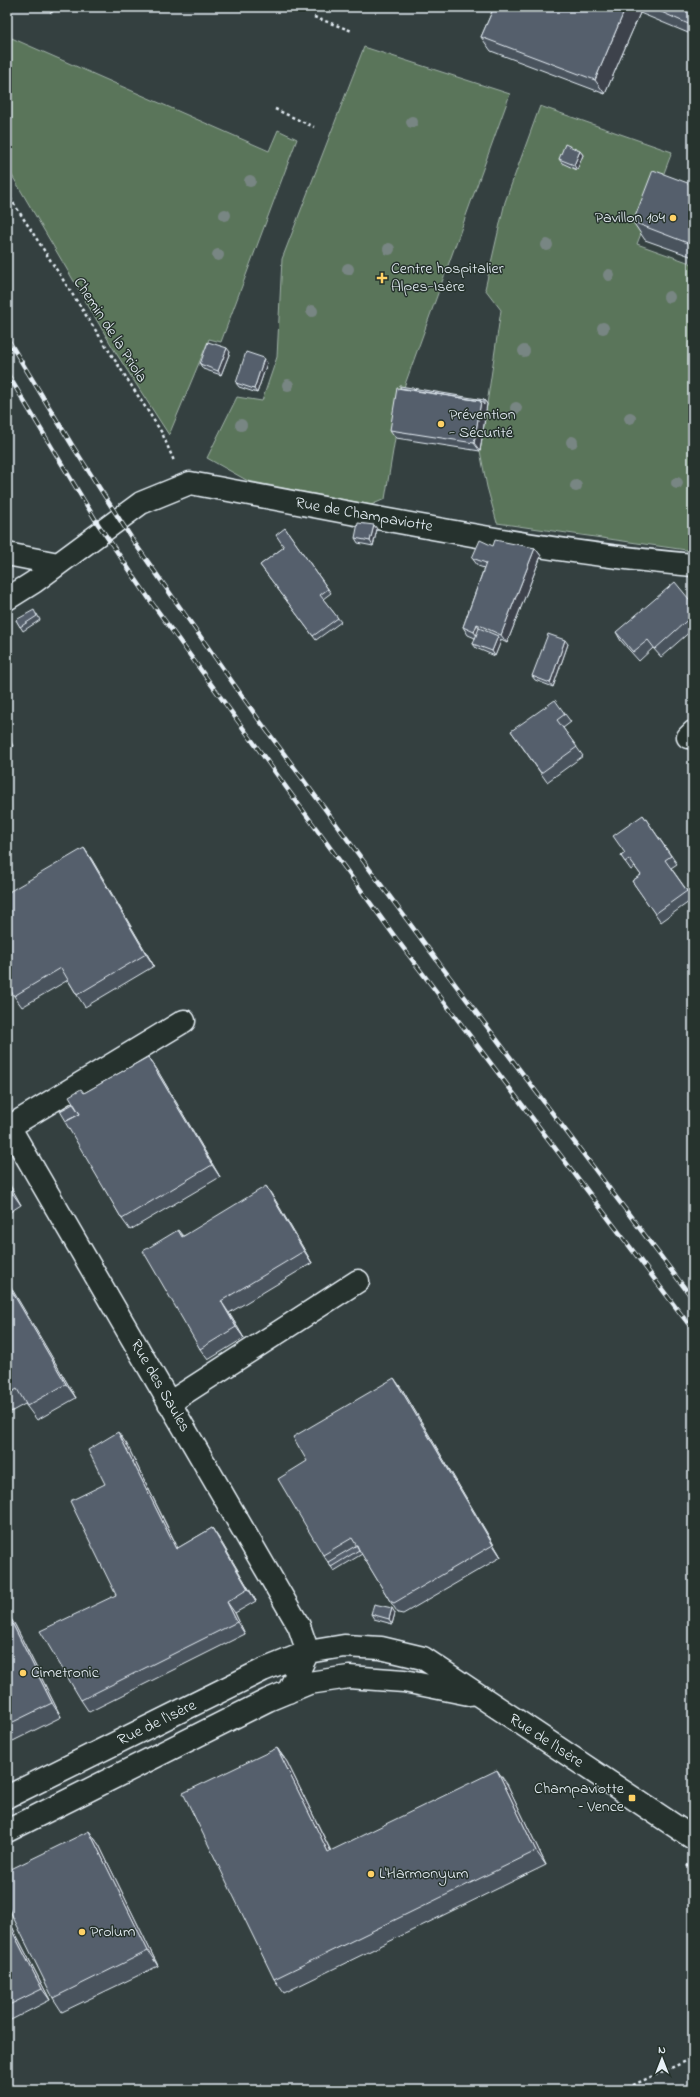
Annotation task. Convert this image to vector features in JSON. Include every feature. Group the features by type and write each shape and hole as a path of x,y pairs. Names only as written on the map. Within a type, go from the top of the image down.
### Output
{"street":[{"name":"Rue de Champaviotte","path":"7,599 34,582 141,503 190,483 527,545 639,561 693,565"},
{"path":"7,554 58,564"},
{"path":"8,1125 184,1021"},
{"name":"Rue des Saules","path":"8,1125 299,1626 308,1652"},
{"path":"169,1403 358,1280"},
{"name":"Rue de l'Isère","path":"7,1797 263,1670 308,1652 344,1646 380,1648 423,1658 693,1838"},
{"path":"288,1692 308,1652"},
{"name":"Rue de l'Isère","path":"7,1831 309,1683 349,1677 404,1680 480,1697"}],"path":[{"path":"51,13 54,7"},
{"path":"314,18 352,31"},
{"path":"275,109 314,127"},
{"name":"Chemin de la Priola","path":"7,192 162,433 183,485"},
{"path":"622,2090 693,2058"}],"green space":[{"path":"7,36 269,151 278,130 297,139 221,342 209,339 169,435 116,353 7,167"},
{"path":"364,47 510,94 403,390 385,499 371,505 248,481 207,458 237,397 262,401 277,357 282,259"},
{"path":"540,106 672,152 637,244 693,264 693,551 497,523 487,487 480,451 501,310 485,289 505,202"}],"building":[{"path":"494,7 626,7 595,80 481,37"},
{"path":"650,7 693,7 693,26"},
{"path":"565,144 580,151 574,165 559,159"},
{"path":"653,170 693,185 693,245 633,222"},
{"path":"208,342 227,348 218,371 200,364"},
{"path":"246,352 264,358 254,389 236,383"},
{"path":"400,386 484,400 484,405 481,401 400,388"},
{"name":"Prévention - Sécurité","path":"397,388 481,401 474,443 390,430"},
{"path":"358,523 374,525 370,541 355,538"},
{"path":"285,528 328,589 320,595 338,618 313,636 260,565 284,547 276,535"},
{"path":"480,540 493,546 495,540 535,548 501,635 477,624 474,632 463,627 486,563 472,558"},
{"path":"675,582 693,604 693,615 655,649 648,640 633,652 616,632"},
{"path":"34,610 37,616 20,627 16,620"},
{"path":"479,628 498,636 492,651 473,644"},
{"path":"548,634 565,640 550,683 532,676"},
{"path":"555,700 565,714 557,720 577,747 541,773 511,731"},
{"path":"7,735 10,741 7,743"},
{"path":"643,815 671,856 665,860 687,891 655,914 632,881 641,875 629,859 625,862 621,856 625,853 613,836"},
{"path":"84,848 146,954 77,995 61,968 14,996 7,984 7,893"},
{"path":"148,1057 212,1165 122,1219 65,1122 80,1114 69,1096 81,1089 84,1093"},
{"path":"73,1104 80,1114 66,1121 60,1111"},
{"path":"7,1183 13,1194 7,1197"},
{"path":"266,1186 304,1251 221,1301 236,1327 200,1349 143,1251 178,1230 182,1237"},
{"path":"7,1283 66,1384 27,1406 17,1389 7,1395"},
{"path":"394,1378 493,1545 394,1603 390,1601 352,1538 323,1555 278,1479 307,1461 293,1437"},
{"path":"118,1432 176,1549 212,1528 248,1589 227,1602 237,1622 81,1700 40,1631 116,1595 70,1501 105,1484 88,1450"},
{"path":"357,1545 359,1550 331,1567 328,1562"},
{"path":"374,1604 392,1608 389,1619 371,1614"},
{"name":"Cimetronic","path":"7,1613 52,1703 7,1725"},
{"path":"277,1748 328,1852 497,1770 536,1851 274,1979 183,1793"},
{"name":"Prolum","path":"89,1831 148,1951 53,1998 7,1905 7,1871"},
{"path":"7,1921 42,1989 7,2006"}],"railway":[{"path":"7,338 72,445 134,542 259,720 439,963 693,1299"},
{"path":"7,373 98,524 152,603 398,941 693,1330"}],"place":[{"name":"Pavillon 104","path":"673,218"},
{"name":"Centre hospitalier Alpes-Isère","path":"382,278"},
{"name":"Prévention - Sécurité","path":"441,424"},
{"name":"Cimetronic","path":"23,1673"},
{"name":"Champaviotte – Vence","path":"632,1798"},
{"name":"L'Harmonyum","path":"371,1874"},
{"name":"Prolum","path":"82,1932"}]}
